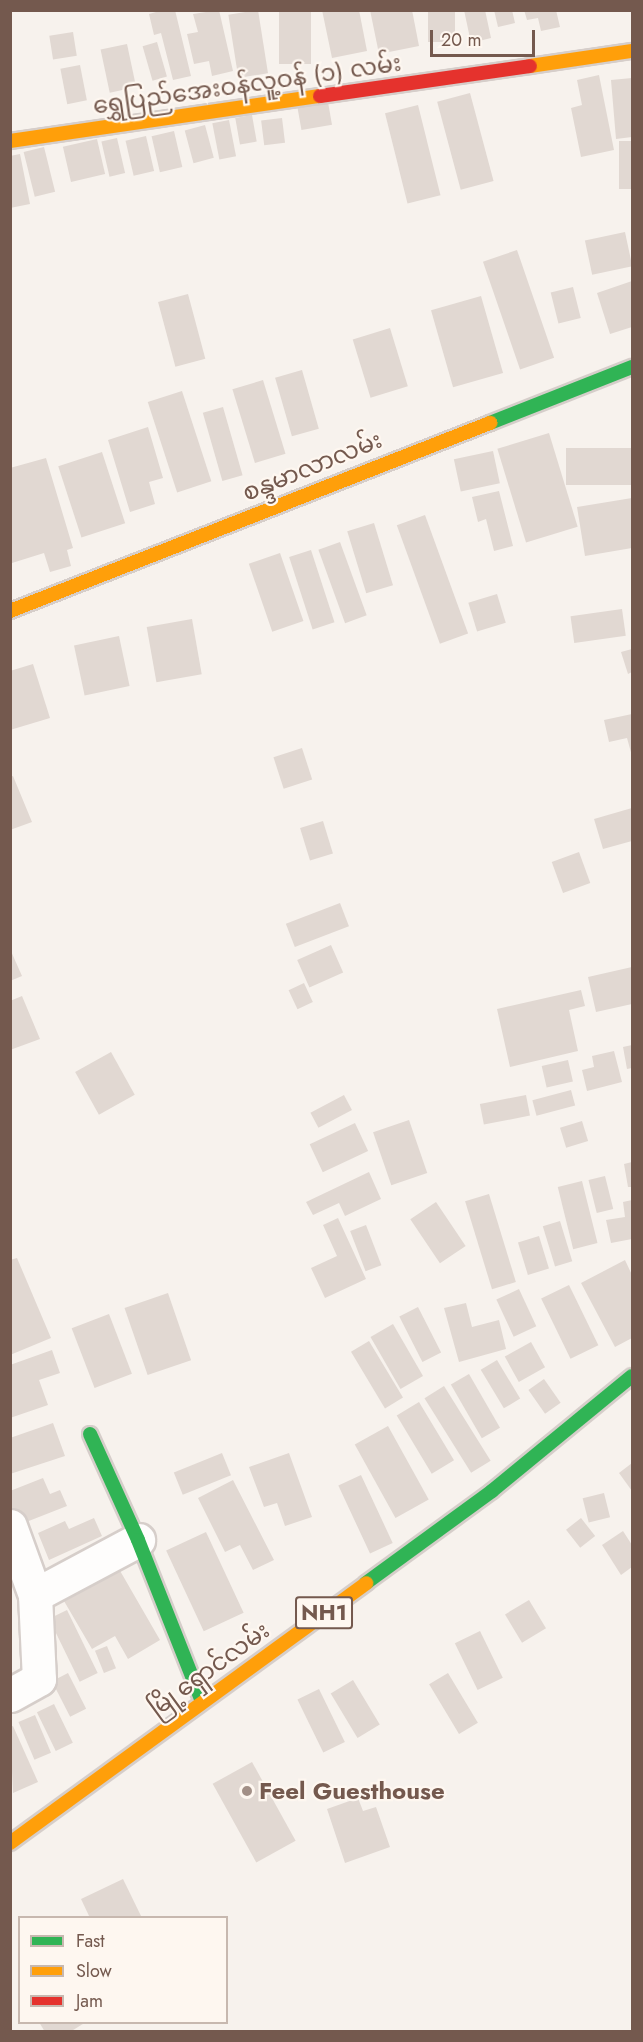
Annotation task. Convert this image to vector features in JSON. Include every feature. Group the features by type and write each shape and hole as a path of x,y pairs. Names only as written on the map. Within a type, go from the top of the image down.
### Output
{"main road":[{"name":"ရွှေပြည်အေးဝန်လူ့ဝန် (၁) လမ်း","path":"10,141 633,51"},
{"name":"စန္ဒမာလာလမ်း","path":"10,612 633,367"},
{"name":"မြို့ရှောင်လမ်း","path":"10,1843 492,1491 633,1376"},
{"path":"90,1434 138,1540 202,1702"}],"street":[{"path":"10,1526 36,1595 39,1679 10,1695"},
{"path":"36,1595 138,1540"}],"building":[{"path":"163,10 175,10 191,76 173,80 161,33 154,35 149,14"},
{"path":"219,10 233,71 212,76 209,61 194,64 187,34 198,32 193,14"},
{"path":"258,10 268,73 238,78 228,15"},
{"path":"279,10 311,10 311,64 279,64"},
{"path":"322,10 359,10 367,51 332,58"},
{"path":"370,10 412,10 419,46 379,54"},
{"path":"428,10 455,10 455,42 428,42"},
{"path":"464,10 485,10 491,38 471,43"},
{"path":"494,10 512,10 515,23 498,27"},
{"path":"524,10 556,10 560,27 541,31 538,18 527,20"},
{"path":"73,32 77,56 53,59 49,36"},
{"path":"157,42 167,77 153,81 143,46"},
{"path":"127,44 136,87 110,93 101,50"},
{"path":"80,65 87,100 67,104 60,69"},
{"path":"599,75 614,150 581,157 571,108 582,105 577,80"},
{"path":"632,78 632,137 616,139 611,80"},
{"path":"470,93 494,181 461,190 437,102"},
{"path":"328,102 332,125 301,130 297,107"},
{"path":"418,105 440,195 408,203 385,113"},
{"path":"252,115 257,142 240,145 235,118"},
{"path":"282,118 285,143 264,145 261,121"},
{"path":"229,120 236,156 219,160 212,123"},
{"path":"205,125 214,158 194,163 185,130"},
{"path":"174,131 182,167 160,172 152,136"},
{"path":"146,136 154,171 134,176 126,141"},
{"path":"117,138 125,173 110,177 101,142"},
{"path":"97,139 105,174 71,182 63,147"},
{"path":"619,141 632,141 632,189 619,189"},
{"path":"44,147 55,192 35,197 24,152"},
{"path":"20,154 30,204 10,208 10,156"},
{"path":"625,232 632,266 592,275 585,241"},
{"path":"517,250 554,358 520,370 483,262"},
{"path":"632,281 632,327 610,334 597,293"},
{"path":"573,287 581,318 558,324 551,293"},
{"path":"188,294 205,359 175,367 158,302"},
{"path":"481,296 503,373 453,387 431,310"},
{"path":"390,328 408,386 371,398 353,339"},
{"path":"302,370 319,429 292,436 275,378"},
{"path":"263,380 286,454 255,463 232,389"},
{"path":"182,391 211,481 177,492 148,402"},
{"path":"223,407 243,475 222,481 203,413"},
{"path":"148,427 163,478 149,482 155,504 130,512 108,440"},
{"path":"549,433 578,527 526,543 497,449"},
{"path":"566,448 632,448 632,485 566,485"},
{"path":"493,451 500,483 461,492 454,459"},
{"path":"102,452 125,523 81,538 58,466"},
{"path":"46,458 73,548 67,550 71,566 50,572 44,553 12,563 10,558 10,468"},
{"path":"499,491 513,546 494,551 486,519 478,522 472,497"},
{"path":"632,498 632,548 585,556 577,507"},
{"path":"425,515 468,633 440,644 397,525"},
{"path":"374,523 393,585 366,593 347,531"},
{"path":"340,542 367,615 345,623 318,550"},
{"path":"311,550 334,622 313,629 289,557"},
{"path":"280,553 303,621 272,632 249,564"},
{"path":"497,594 506,623 477,631 468,603"},
{"path":"622,609 626,636 574,643 571,616"},
{"path":"192,619 202,674 156,682 147,627"},
{"path":"119,636 130,686 85,695 74,646"},
{"path":"632,649 632,672 628,674 621,652"},
{"path":"33,664 50,718 10,730 10,671"},
{"path":"632,714 632,756 627,738 609,742 604,720"},
{"path":"302,748 312,779 284,789 273,757"},
{"path":"13,776 32,822 10,830 10,777"},
{"path":"632,808 632,841 603,849 594,819"},
{"path":"323,821 333,854 310,861 300,828"},
{"path":"579,852 590,883 563,893 552,862"},
{"path":"340,903 349,926 295,947 286,924"},
{"path":"331,945 343,972 309,987 297,960"},
{"path":"10,949 22,976 10,981"},
{"path":"632,967 632,1004 596,1012 588,977"},
{"path":"304,983 313,1002 297,1009 289,990"},
{"path":"581,990 585,1006 569,1010 578,1051 510,1067 497,1009"},
{"path":"22,996 40,1039 10,1050 10,1001"},
{"path":"632,1045 632,1068 627,1069 623,1047"},
{"path":"614,1051 622,1082 587,1091 582,1070 594,1067 592,1056"},
{"path":"111,1052 135,1095 99,1115 75,1072"},
{"path":"568,1060 573,1081 547,1088 542,1066"},
{"path":"571,1090 575,1105 537,1116 532,1100"},
{"path":"344,1095 352,1110 318,1128 310,1113"},
{"path":"526,1095 530,1116 484,1125 480,1104"},
{"path":"409,1120 427,1173 391,1185 373,1132"},
{"path":"582,1121 588,1141 566,1148 560,1128"},
{"path":"355,1123 368,1151 323,1172 310,1144"},
{"path":"632,1162 632,1187 628,1187 624,1164"},
{"path":"369,1172 381,1199 345,1216 339,1203 313,1215 306,1202"},
{"path":"605,1176 613,1209 597,1213 589,1180"},
{"path":"582,1181 597,1243 573,1249 558,1187"},
{"path":"489,1194 516,1282 492,1289 465,1201"},
{"path":"632,1200 632,1239 611,1243 606,1220 625,1217 623,1202"},
{"path":"436,1202 466,1246 440,1263 410,1219"},
{"path":"338,1218 366,1279 325,1298 311,1268 337,1256 323,1225"},
{"path":"560,1221 572,1261 555,1266 543,1226"},
{"path":"366,1225 381,1265 366,1271 350,1231"},
{"path":"539,1236 549,1269 528,1275 518,1242"},
{"path":"17,1258 51,1338 10,1355 10,1260"},
{"path":"625,1260 632,1275 632,1338 615,1347 581,1283"},
{"path":"569,1285 598,1345 571,1359 541,1299"},
{"path":"519,1289 536,1326 514,1337 496,1300"},
{"path":"168,1293 191,1360 148,1375 125,1308"},
{"path":"466,1303 472,1327 499,1320 506,1349 459,1362 444,1308"},
{"path":"418,1307 441,1352 422,1362 399,1317"},
{"path":"109,1314 132,1374 95,1388 72,1328"},
{"path":"393,1324 423,1376 400,1389 370,1337"},
{"path":"369,1341 403,1398 385,1408 351,1352"},
{"path":"531,1342 545,1367 519,1382 505,1357"},
{"path":"52,1350 60,1373 39,1380 48,1405 10,1418 10,1365"},
{"path":"497,1360 520,1399 504,1408 481,1370"},
{"path":"469,1374 500,1428 482,1438 451,1384"},
{"path":"544,1379 561,1403 545,1414 528,1390"},
{"path":"444,1386 491,1461 471,1473 424,1398"},
{"path":"419,1402 454,1460 432,1474 397,1415"},
{"path":"53,1423 65,1456 10,1474 10,1438"},
{"path":"388,1426 429,1499 395,1518 355,1444"},
{"path":"222,1453 231,1475 183,1495 174,1472"},
{"path":"289,1453 312,1517 285,1526 277,1503 264,1507 249,1467"},
{"path":"632,1463 632,1491 619,1473"},
{"path":"361,1475 393,1543 370,1554 338,1486"},
{"path":"43,1478 50,1494 60,1490 67,1506 16,1526 10,1513 10,1491"},
{"path":"233,1480 274,1560 253,1570 240,1545 225,1552 198,1498"},
{"path":"604,1493 610,1517 589,1523 583,1498"},
{"path":"94,1518 102,1536 49,1560 38,1533 65,1521 69,1529"},
{"path":"581,1518 595,1536 580,1548 566,1530"},
{"path":"623,1531 632,1545 632,1567 621,1575 602,1545"},
{"path":"206,1532 244,1613 204,1631 166,1551"},
{"path":"119,1569 160,1640 128,1659 115,1636 92,1649 64,1601"},
{"path":"529,1600 546,1628 522,1643 505,1614"},
{"path":"67,1610 98,1673 80,1682 49,1619"},
{"path":"480,1631 503,1678 478,1690 455,1643"},
{"path":"107,1646 116,1668 104,1673 95,1651"},
{"path":"68,1673 86,1709 70,1717 52,1681"},
{"path":"448,1673 478,1723 459,1734 429,1684"},
{"path":"353,1680 380,1725 357,1738 331,1693"},
{"path":"319,1689 345,1742 323,1753 297,1700"},
{"path":"54,1704 73,1743 56,1751 37,1712"},
{"path":"35,1715 51,1753 34,1760 18,1722"},
{"path":"13,1726 38,1782 13,1793 10,1727"},
{"path":"252,1762 296,1841 256,1863 213,1784"},
{"path":"358,1798 363,1811 376,1807 390,1847 345,1863 327,1809"},
{"path":"123,1879 141,1916 89,1916 81,1899"},
{"path":"40,2024 83,2024 70,2032 45,2032"}],"traffic: fast":[{"path":"490,423 632,367"},
{"path":"366,1583 492,1491 632,1376"},
{"path":"90,1434 138,1540 202,1702"}],"traffic: slow":[{"path":"530,66 632,51"},
{"path":"10,141 320,96"},
{"path":"10,611 490,423"},
{"path":"10,1843 366,1583"}],"traffic: jam":[{"path":"320,96 530,66"}],"place":[{"name":"Feel Guesthouse","path":"247,1791"}]}
